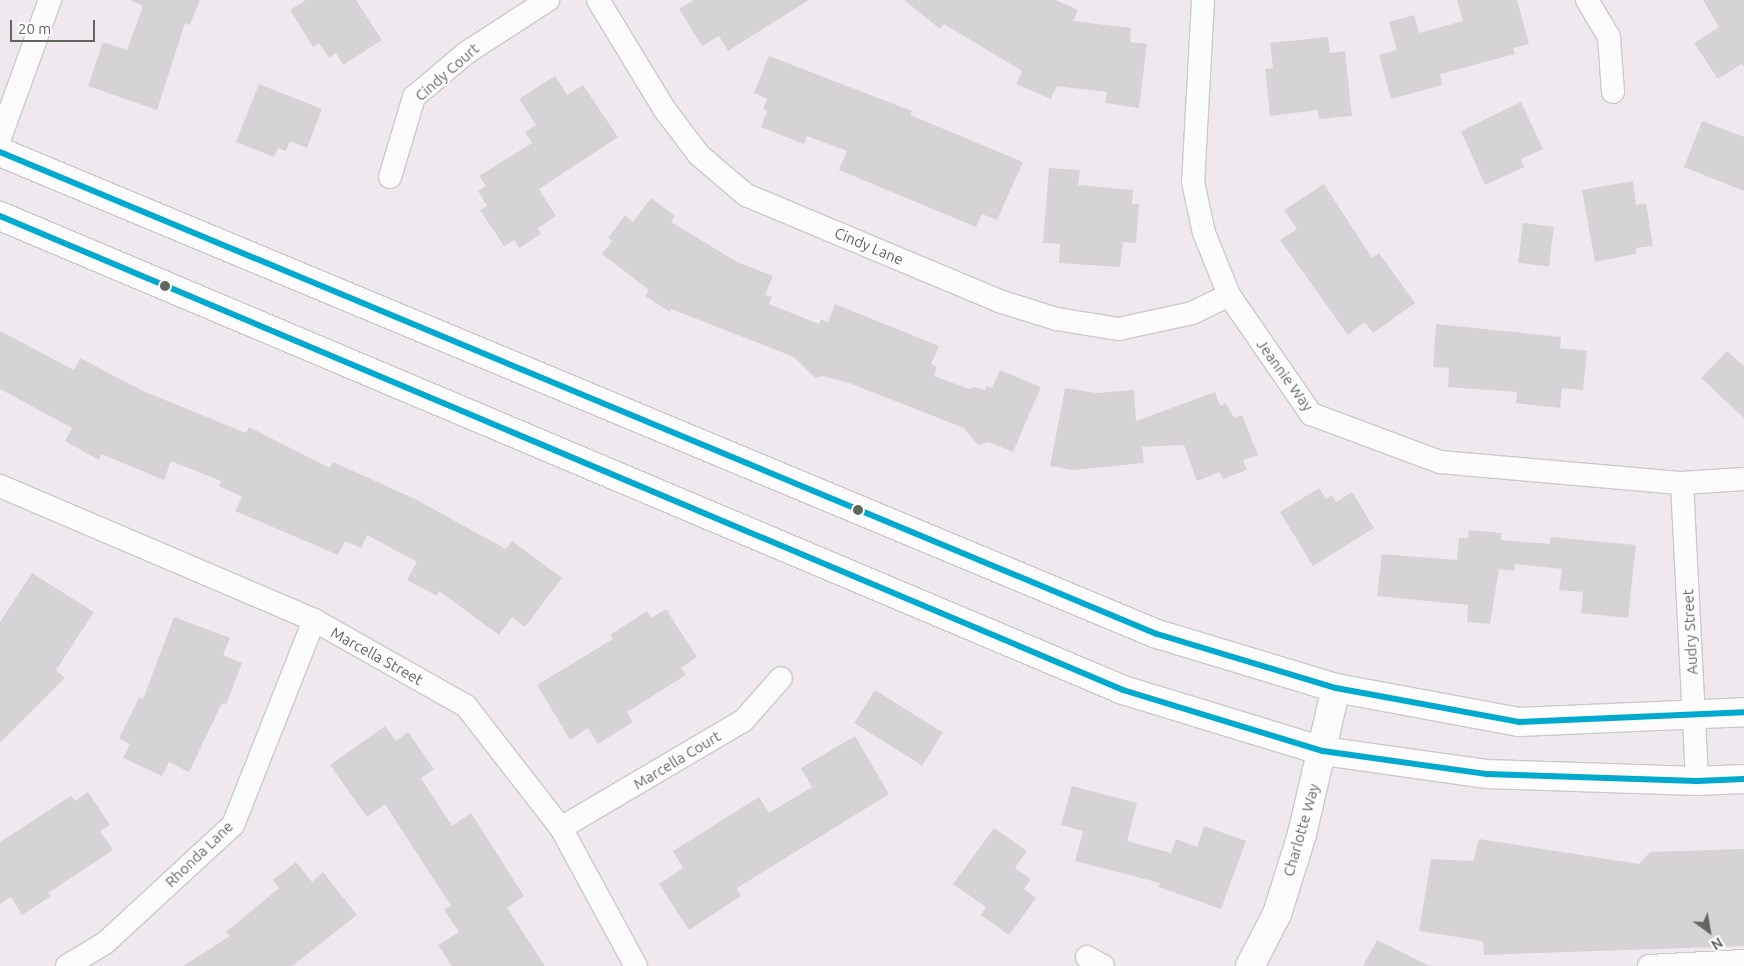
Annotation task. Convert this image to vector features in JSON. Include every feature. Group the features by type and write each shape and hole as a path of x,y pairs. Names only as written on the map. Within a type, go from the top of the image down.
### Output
{"main road":[{"path":"0,152 1157,634 1336,688 1519,722 1744,712"},
{"path":"0,216 1123,690 1323,751 1487,774 1697,781 1744,779"},
{"name":"Charlotte Way","path":"1250,966 1276,914 1323,751 1336,688"}],"street":[{"path":"0,138 50,0"},
{"name":"Cindy Court","path":"390,177 414,97 466,53 548,0"},
{"name":"Cindy Lane","path":"598,0 665,110 699,156 746,195 1002,302 1057,319 1119,329 1192,313 1228,295"},
{"name":"Jeannie Way","path":"1203,0 1193,182 1204,233 1228,295 1311,414 1440,462 1682,483 1744,479"},
{"path":"1587,0 1609,37 1613,92"},
{"name":"Audry Street","path":"1682,483 1697,781"},
{"name":"Marcella Street","path":"0,486 314,620 466,706 561,828 636,966"},
{"name":"Rhonda Lane","path":"67,966 105,942 233,825 314,620"},
{"name":"Marcella Court","path":"561,828 743,721 781,678"},
{"path":"1649,966 1744,961"}],"building":[{"path":"130,0 200,0 190,25 185,23 157,110 88,86 103,42 127,50 143,6"},
{"path":"306,0 356,0 382,40 343,65 336,53 329,58 319,43 313,47 290,10"},
{"path":"694,0 809,0 728,51 719,36 702,46 679,9"},
{"path":"904,0 1056,0 1078,10 1073,21 1131,28 1130,42 1147,44 1139,108 1105,103 1107,92 1057,86 1051,99 1016,84 1022,71 944,24 940,29"},
{"path":"1457,0 1517,0 1529,44 1513,48 1515,54 1440,74 1442,85 1391,99 1379,55 1397,50 1389,22 1414,15 1419,33 1463,21"},
{"path":"1703,0 1744,0 1744,67 1742,64 1718,79 1694,43 1719,27"},
{"path":"1328,37 1330,53 1345,51 1352,116 1319,119 1318,110 1270,116 1265,69 1273,68 1270,43"},
{"path":"769,56 912,111 910,115 1023,162 997,220 982,214 976,227 839,170 847,151 807,136 804,144 761,127 767,111 763,109 767,99 754,93"},
{"path":"555,76 567,95 583,85 618,137 539,189 556,216 538,228 541,234 519,248 514,240 504,246 480,210 487,206 478,191 486,186 479,176 532,143 525,132 536,125 519,99"},
{"path":"259,84 322,109 307,148 290,141 286,151 278,148 274,157 236,142"},
{"path":"1521,102 1543,149 1521,159 1524,167 1485,185 1461,131"},
{"path":"1702,121 1744,137 1744,191 1684,167"},
{"path":"1049,168 1080,170 1078,185 1133,190 1132,204 1139,204 1136,243 1123,242 1120,267 1059,263 1060,244 1043,243"},
{"path":"1633,181 1636,205 1646,203 1653,246 1636,248 1636,254 1595,262 1582,190"},
{"path":"1324,184 1372,258 1379,253 1415,303 1373,333 1365,322 1348,335 1280,240 1297,229 1284,210"},
{"path":"651,198 675,216 671,222 737,262 773,276 765,295 772,297 769,304 819,324 821,319 828,322 835,304 939,346 931,364 937,367 934,376 969,389 974,387 985,390 986,386 992,388 1000,370 1041,387 1013,452 989,442 978,445 964,428 849,383 823,376 815,378 794,357 671,309 670,312 645,296 649,290 602,254 612,241 608,238 625,215 633,222"},
{"path":"1523,223 1554,227 1549,266 1518,263"},
{"path":"1436,324 1561,337 1560,348 1587,351 1583,390 1562,388 1560,408 1516,403 1517,392 1448,387 1449,368 1433,367"},
{"path":"0,331 74,370 80,358 143,391 246,433 249,427 330,468 333,462 415,499 506,549 512,541 562,578 525,627 512,617 499,635 439,591 437,596 407,580 417,562 367,535 361,548 345,541 338,555 235,511 242,497 219,486 221,481 171,461 164,480 101,454 99,460 65,441 72,428 0,389"},
{"path":"1727,351 1744,366 1744,418 1701,378"},
{"path":"1065,388 1096,393 1134,390 1136,421 1215,392 1220,406 1226,403 1234,418 1242,415 1258,455 1243,460 1247,470 1223,479 1220,472 1197,481 1184,445 1142,447 1144,463 1073,470 1050,466"},
{"path":"1319,488 1326,499 1332,495 1336,502 1352,492 1374,528 1313,566 1280,512"},
{"path":"1469,530 1501,533 1501,540 1550,544 1551,537 1636,545 1628,618 1581,613 1583,592 1559,590 1562,569 1515,564 1514,571 1499,569 1490,624 1467,622 1468,605 1377,596 1382,554 1457,560 1459,538 1468,538"},
{"path":"32,573 94,612 56,670 65,678 0,743 0,622"},
{"path":"666,609 697,657 681,668 686,675 627,712 633,722 598,744 588,728 570,740 537,685 613,639 610,635 647,611 651,618"},
{"path":"174,617 230,638 223,655 242,663 226,705 222,703 189,772 169,762 162,776 123,758 130,744 119,738 139,698 143,699"},
{"path":"875,690 943,732 922,765 854,723"},
{"path":"385,726 396,741 408,732 434,769 421,778 452,826 471,813 524,896 507,908 545,966 452,966 438,945 459,932 444,910 451,906 385,804 367,817 330,765"},
{"path":"855,736 889,794 737,888 741,896 689,930 659,884 683,868 673,851 759,797 769,813 812,787 801,768"},
{"path":"1072,786 1137,803 1127,841 1171,853 1176,839 1197,847 1204,826 1246,841 1221,909 1159,887 1160,883 1075,861 1083,831 1061,825"},
{"path":"88,792 110,825 100,831 113,850 48,893 51,896 22,915 11,897 0,904 0,842 71,796 75,801"},
{"path":"994,828 1027,851 1015,868 1031,879 1024,889 1036,898 1009,935 981,915 986,907 953,884"},
{"path":"1479,839 1639,864 1650,852 1744,849 1744,946 1484,955 1483,941 1419,931 1431,859 1473,861"},
{"path":"296,862 312,882 323,872 357,915 292,966 183,966 230,936 226,932 279,888 273,880"},
{"path":"1377,940 1429,966 1363,966"}],"transit line":[{"path":"0,152 1157,634 1336,688 1519,722 1744,712"},
{"path":"0,216 1123,690 1323,751 1487,774 1697,781 1744,779"}]}
